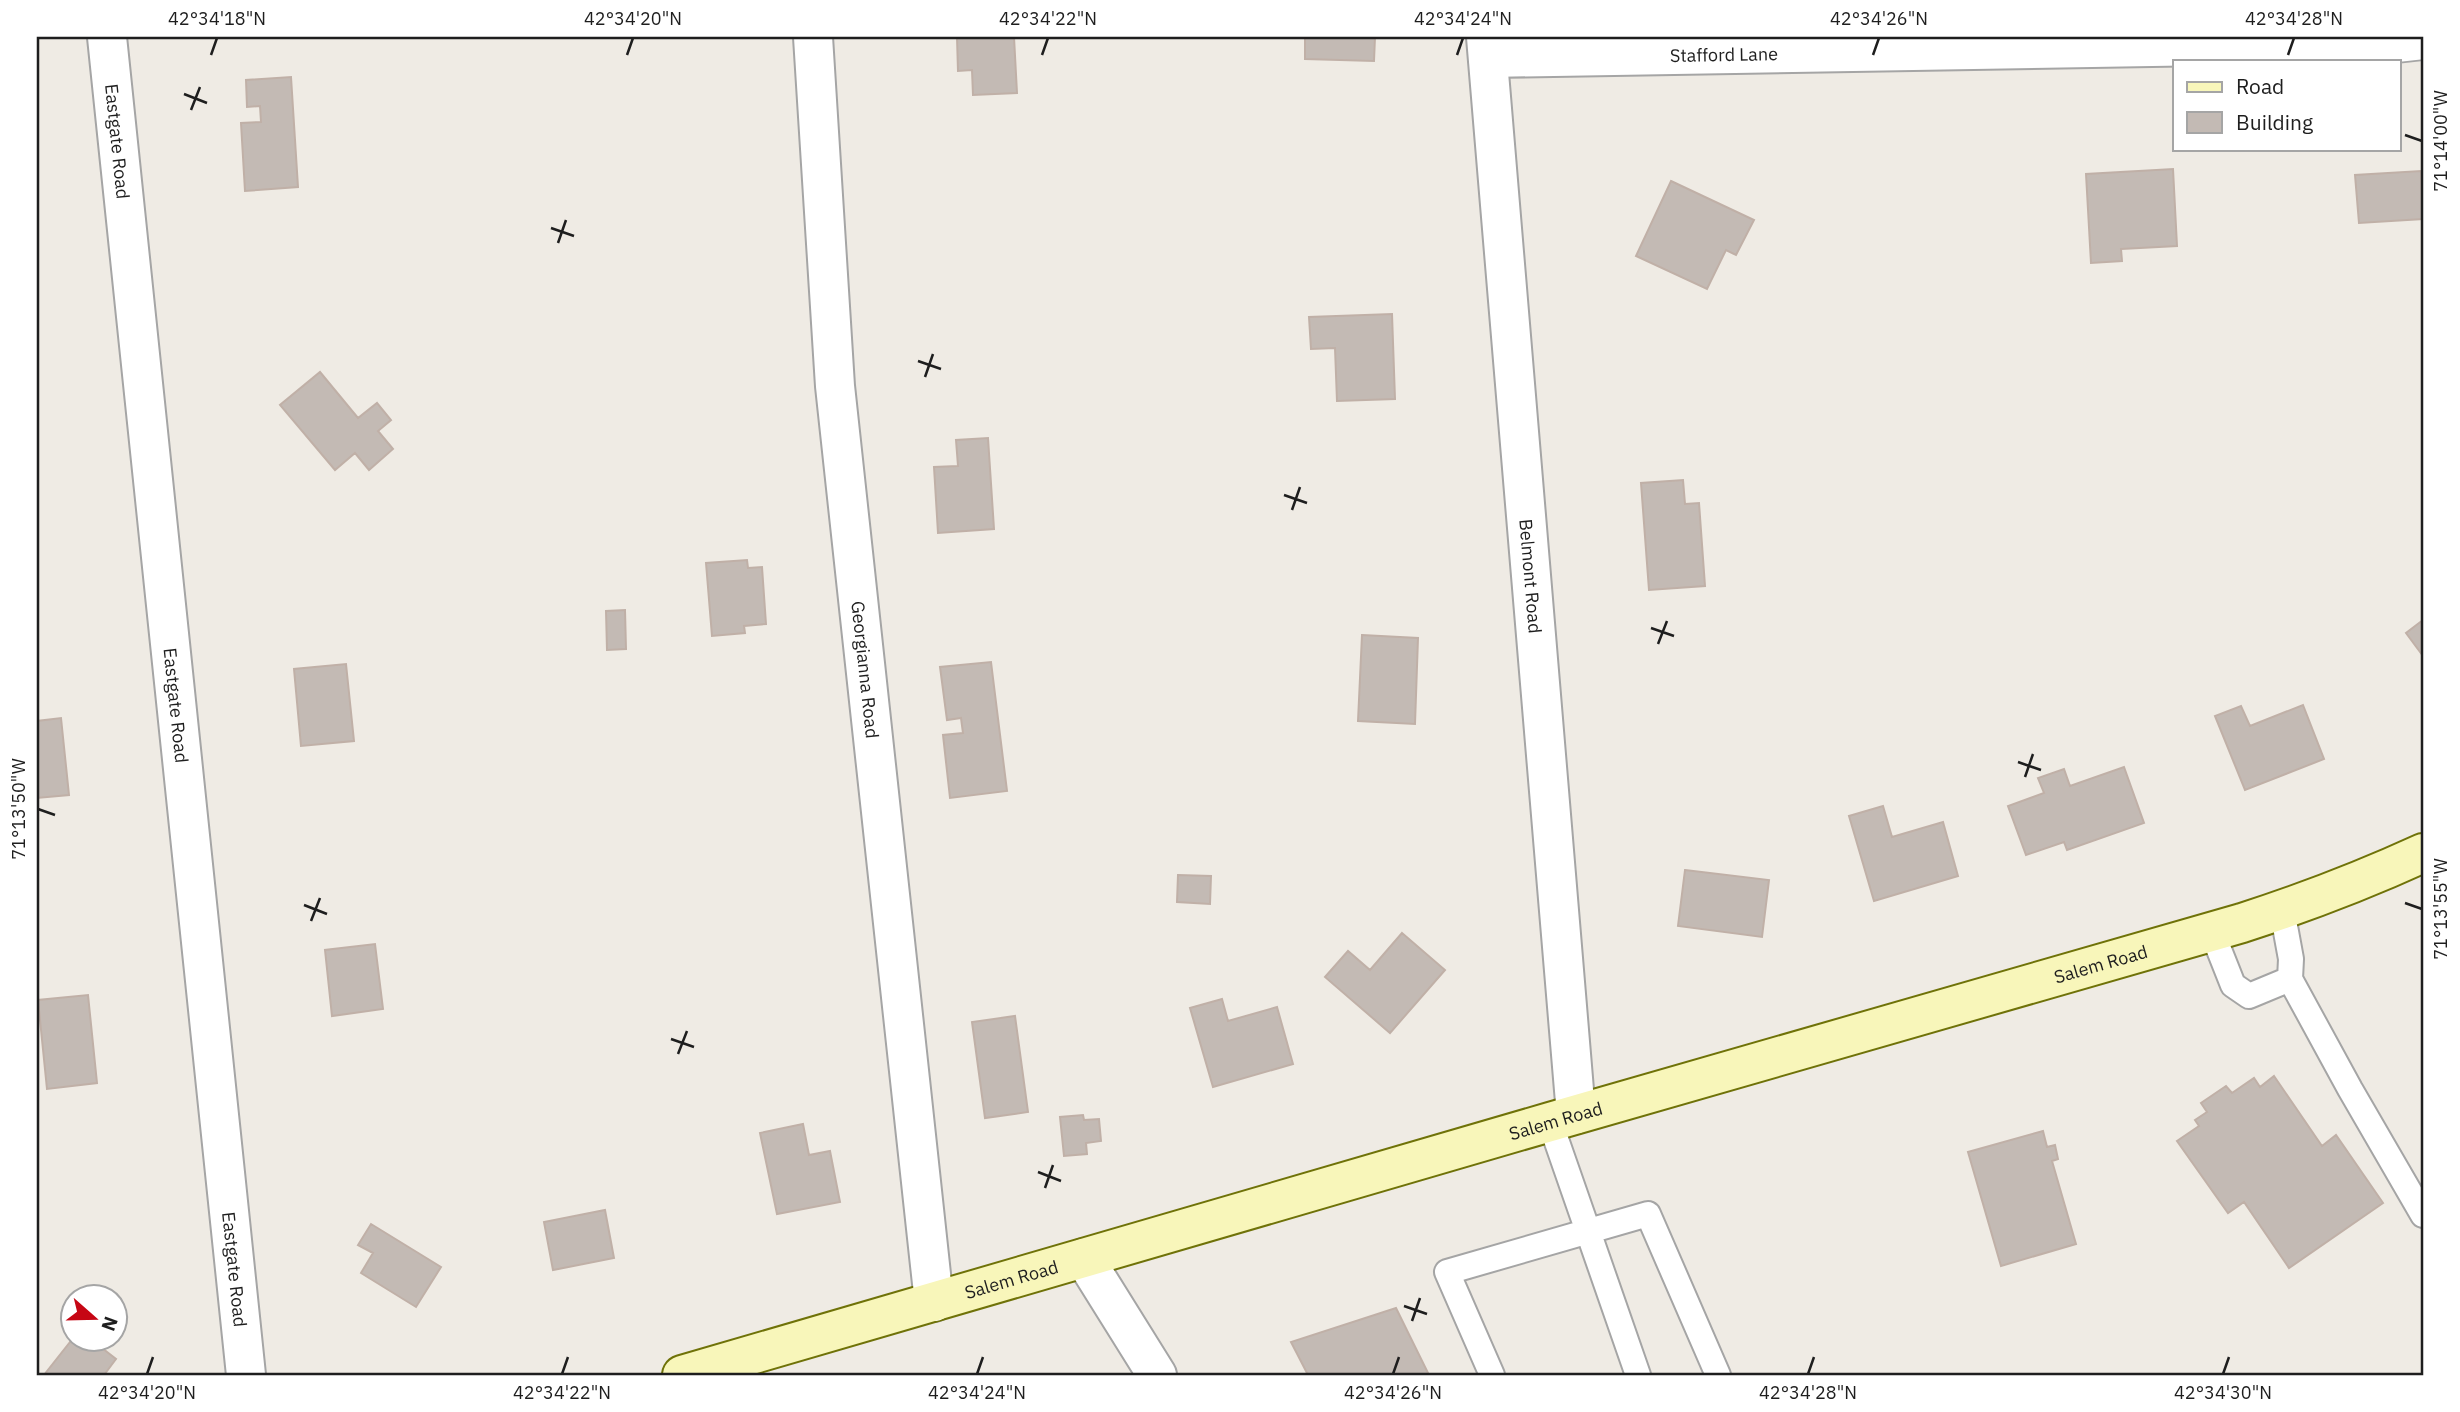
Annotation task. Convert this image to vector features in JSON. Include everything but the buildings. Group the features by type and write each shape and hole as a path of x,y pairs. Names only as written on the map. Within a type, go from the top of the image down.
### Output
{"main road":[{"name":"Salem Road","path":"693,1374 1563,1118 2212,932 2282,910 2423,853"}],"street":[{"name":"Eastgate Road","path":"107,37 246,1375"},
{"name":"Georgianna Road","path":"813,37 835,387 934,1302"},
{"name":"Stafford Lane","path":"1487,48 2396,43 2423,40"},
{"name":"Belmont Road","path":"1487,48 1563,1118"},
{"path":"1084,1258 1157,1375"}],"lane":[{"path":"2282,910 2291,959 2290,979 2423,1215"},
{"path":"2212,932 2232,985 2249,996 2290,979"},
{"path":"1563,1118 1588,1231 1638,1375"},
{"path":"1492,1375 1447,1272 1648,1214 1718,1375"}]}
